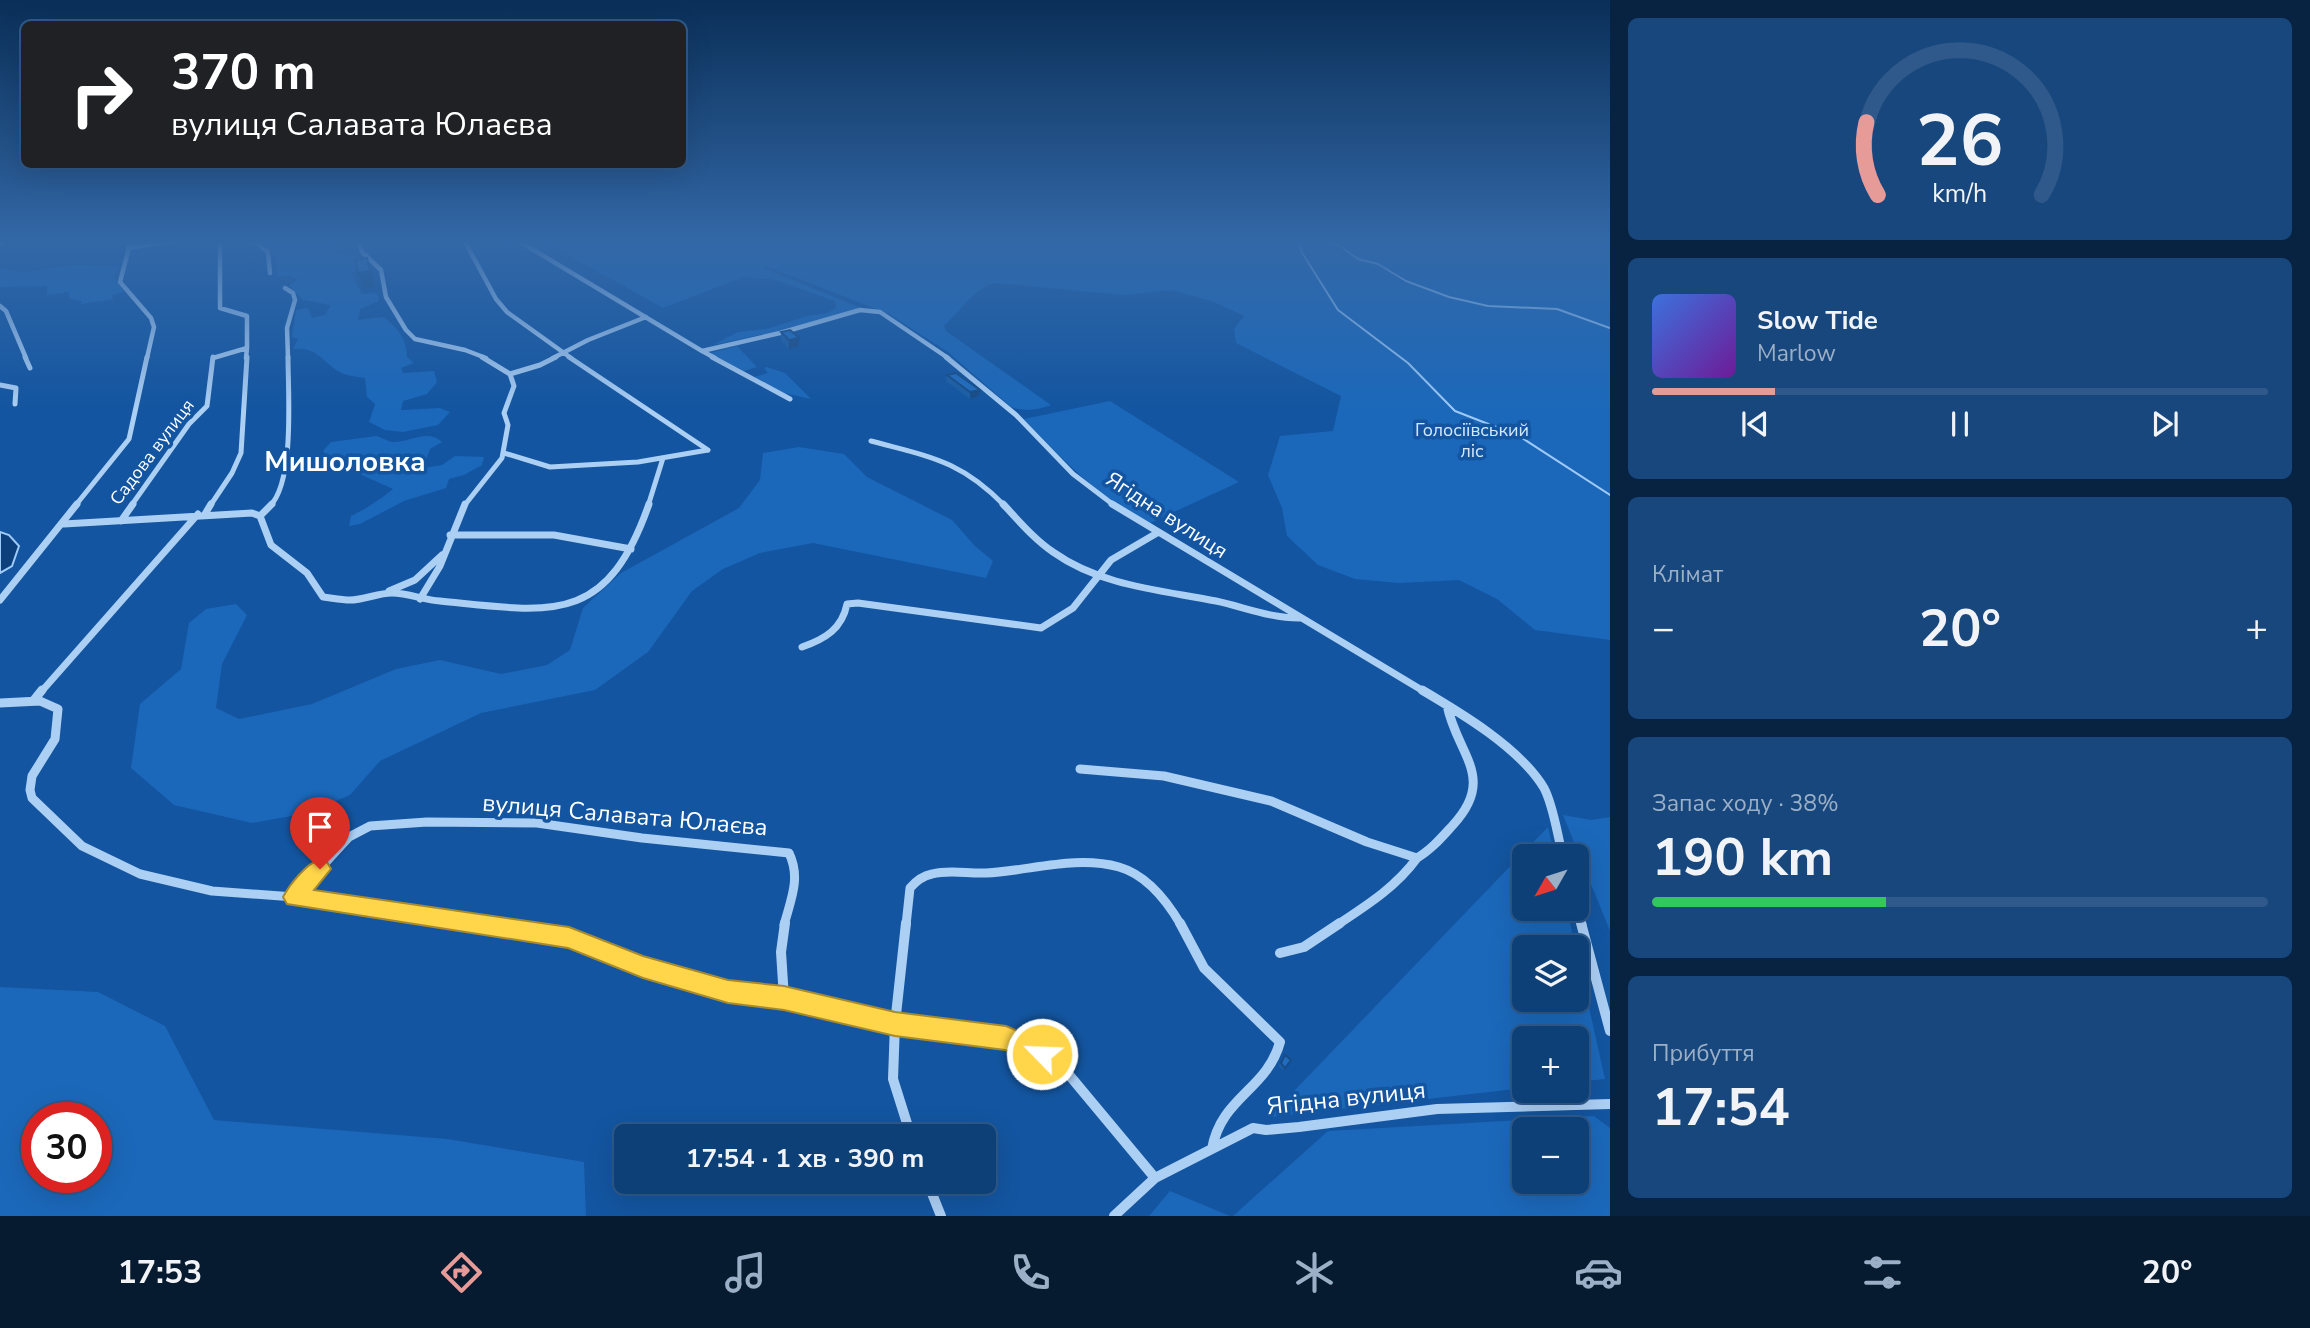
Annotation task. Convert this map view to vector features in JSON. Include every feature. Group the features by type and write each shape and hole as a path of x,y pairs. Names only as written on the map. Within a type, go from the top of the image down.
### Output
{"street":[{"path":"0,600 130,439 154,327 151,318 133,297"},
{"path":"34,700 134,583 202,514 232,473 241,453 249,323 247,316 220,308 220,297"},
{"path":"260,516 278,498 289,438 287,328 294,297"},
{"path":"386,297 406,330 415,339 477,354 510,374 514,386 504,413 508,425 504,453 461,510 442,554 440,566 420,599"},
{"path":"495,297 500,305 562,352 708,450 663,458 550,467 504,453"},
{"path":"612,297 702,351 790,399"},
{"path":"0,306 6,311 30,368"},
{"name":"Ягідна вулиця","path":"702,351 780,333 860,310 880,312 943,354 1016,415 1073,474 1126,515 1447,705 1506,747 1545,790 1560,844"},
{"path":"510,374 540,365 562,352 646,317"},
{"name":"Садова вулиця","path":"121,520 189,424 207,406 213,356 247,348"},
{"path":"0,385 16,388 15,404"},
{"path":"872,441 955,465 993,494 1030,533 1054,553 1100,577 1226,603 1280,619 1300,618"},
{"path":"260,516 268,543 280,556 304,569 324,597 351,600 393,593 420,599 523,608 563,608 584,600 599,590 631,549 663,458"},
{"path":"64,524 202,514 252,513 260,516"},
{"path":"802,647 830,636 845,615 847,604 858,603 1041,628 1054,624 1100,577 1107,564 1122,552 1157,533"},
{"path":"450,535 554,535 631,549"},
{"path":"375,595 415,580 442,554"},
{"path":"0,703 34,700 58,709 53,743 29,776 28,788 32,798 82,846 140,874 212,891 294,897 569,937 643,967 716,988 784,998 895,1024 978,1033 1020,1042 1034,1048 1070,1076 1155,1178"},
{"path":"1280,953 1304,947 1384,892 1403,877 1417,858 1426,853 1473,801 1478,788 1473,768 1452,730 1447,705"},
{"path":"1080,769 1164,776 1271,801 1367,842 1417,858"},
{"name":"вулиця Салавата Юлаєва","path":"294,897 349,837 370,825 427,822 537,823 642,838 779,850 789,853 796,864 797,880 782,938 784,998"},
{"path":"907,1124 893,1079 895,1024 910,888 913,882 944,872 1005,872 1067,863 1109,864 1149,883 1180,923 1189,944 1204,967 1265,1023 1280,1042 1279,1054 1264,1074 1218,1119 1212,1134 1212,1149"},
{"path":"1581,921 1610,1031"},
{"name":"Ягідна вулиця","path":"1114,1216 1155,1178 1253,1128 1266,1130 1299,1127 1437,1109 1610,1104"},
{"path":"932,1194 941,1216"}],"green space":[{"path":"69,297 112,297 114,299 81,304 82,301"},
{"path":"300,297 378,297 379,301 360,309 358,320 384,317 397,330 405,345 407,357 414,363 401,368 403,373 434,371 437,382 427,394 403,401 401,410 440,408 450,412 438,425 403,432 385,430 369,422 375,404 367,397 365,378 342,373 309,350 293,349 298,339 292,337 296,310 308,308 312,318 325,315 331,305 303,300"},
{"name":"Голосіївський ліс","path":"643,297 692,297 663,308"},
{"name":"Голосіївський ліс","path":"823,297 833,297 861,308 788,329 713,345 738,332 767,329 807,316 828,313 836,308 835,301"},
{"name":"Голосіївський ліс","path":"845,297 972,297 944,326 946,331 1051,405 1021,410 1011,407 948,352 889,314"},
{"name":"Голосіївський ліс","path":"1196,297 1610,297 1610,640 1535,630 1497,599 1459,580 1399,583 1355,579 1318,565 1287,536 1282,508 1268,475 1280,436 1333,431 1341,396 1236,343 1234,329 1244,316"},
{"path":"737,346 757,367 743,371 710,353"},
{"path":"764,368 785,373 811,399 784,393 754,377 768,373"},
{"path":"1110,401 1239,482 1148,524 1097,490 1024,419"},
{"path":"376,436 398,442 430,436 442,442 430,449 423,468 442,465 455,456 484,457 482,465 464,475 449,479 446,488 404,501 360,524 349,526 351,516 393,489 353,471 341,471 323,451 331,442"},
{"path":"799,447 844,454 867,477 952,520 975,546 993,561 986,578 813,543 760,553 723,569 692,591 648,652 595,690 481,713 380,761 350,795 308,813 252,823 174,805 131,768 140,704 181,669 189,623 206,609 236,604 247,615 222,664 216,708 239,719 312,704 396,669 440,660 501,674 547,665 570,650 583,608 621,573 739,508 760,480 763,453"},
{"path":"1563,815 1591,820 1610,817 1610,931 1589,879 1589,844 1575,844"},
{"path":"1548,827 1552,844 1532,844"},
{"path":"1512,864 1512,921 1570,921 1573,935 1512,935 1512,1012 1589,1012 1589,1007 1605,1079 1589,1081 1589,1026 1512,1026 1512,1089 1269,1117"},
{"path":"0,987 98,992 165,1026 214,1120 447,1139 584,1162 586,1216 0,1216"},
{"path":"1594,1116 1610,1128 1610,1216 1233,1216 1328,1131 1512,1121 1512,1194 1589,1194 1589,1117 1576,1117"},
{"path":"1170,1191 1230,1216 1149,1216"}],"shaded area":[{"path":"0,532 9,535 19,546 12,566 0,573"}],"building":[{"path":"790,330 799,338 789,340 781,332"},
{"path":"956,373 980,390 970,392 947,375"},
{"path":"1285,1055 1291,1060 1285,1068 1281,1063"}],"waterway":[{"path":"1330,297 1338,310 1408,363 1455,411 1519,436 1610,495"},
{"path":"1448,297 1488,306 1557,309 1610,328"}],"district":[{"name":"Мишоловка","path":"345,461"}],"route":[{"path":"320,869 294,897 569,937 643,967 728,991 784,998 895,1024 1006,1038 1034,1048 1042,1054"}]}
